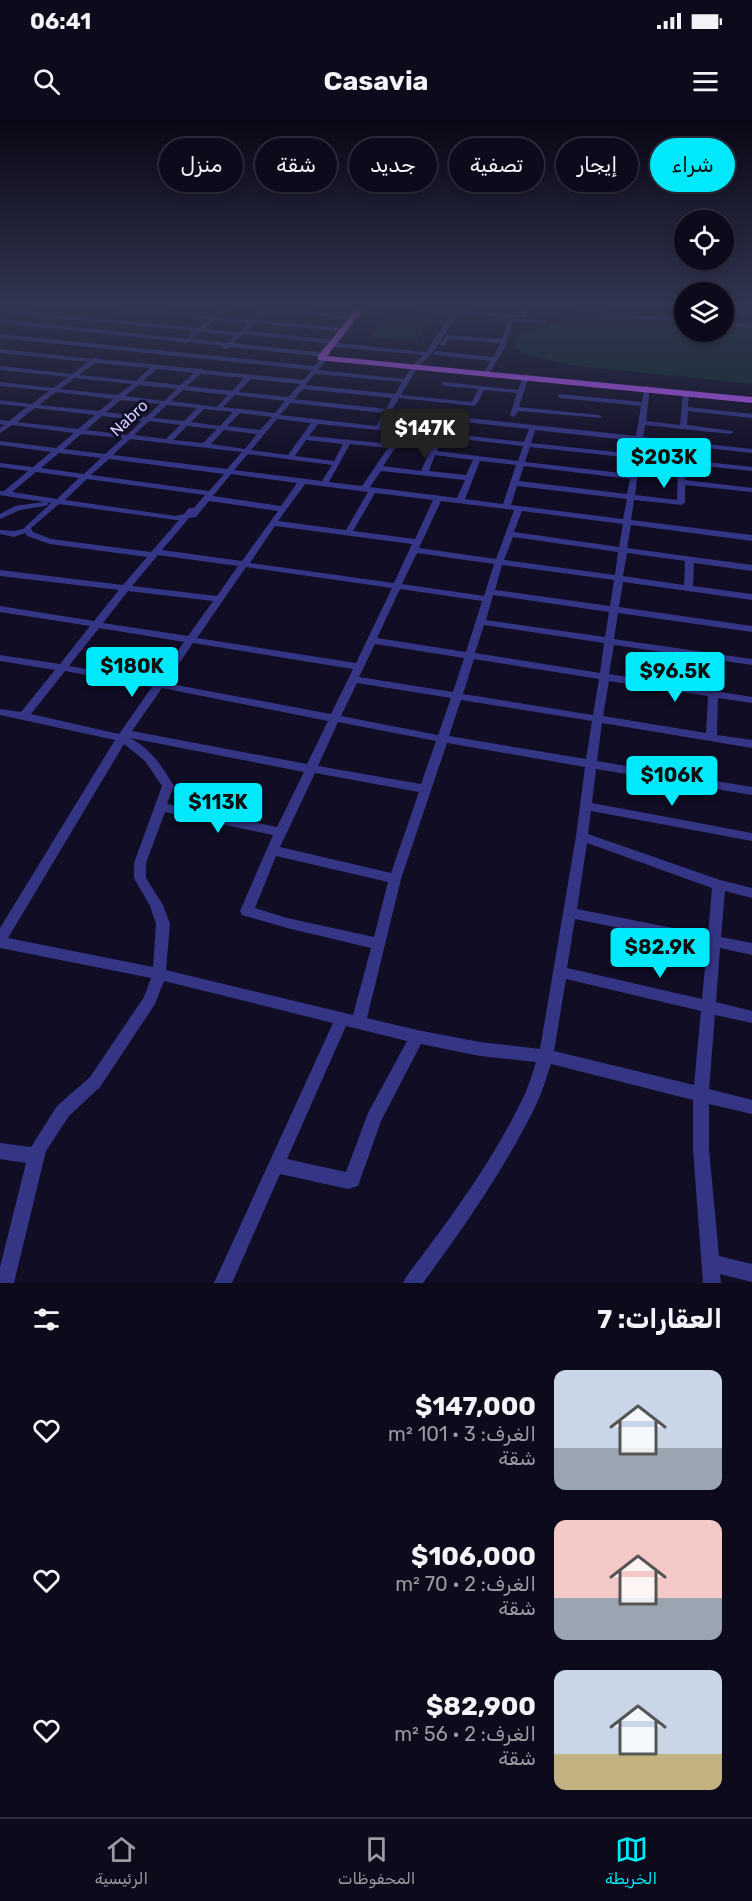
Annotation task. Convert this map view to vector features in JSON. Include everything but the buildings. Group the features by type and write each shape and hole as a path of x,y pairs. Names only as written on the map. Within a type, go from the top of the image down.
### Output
{"main road":[{"path":"369,361 752,399"},
{"path":"418,366 752,399"}],"street":[{"path":"0,431 93,361"},
{"path":"95,361 249,376 474,404"},
{"path":"2,492 33,471 162,361"},
{"name":"Nabro","path":"27,530 210,361"},
{"path":"235,375 247,361"},
{"path":"250,361 406,381"},
{"path":"265,378 280,361"},
{"path":"2,492 176,518 193,515 207,495 321,361"},
{"path":"378,428 396,396 422,361"},
{"path":"418,366 425,361"},
{"path":"487,372 493,361"},
{"path":"0,375 16,364"},
{"path":"0,368 752,451"},
{"path":"436,400 450,370"},
{"path":"219,408 249,376"},
{"path":"510,424 526,377"},
{"path":"555,412 563,381"},
{"path":"0,384 752,469"},
{"path":"444,384 522,392"},
{"path":"468,419 482,388"},
{"path":"412,1283 462,1216 496,1162 530,1103 546,1056 582,836 603,677 647,389"},
{"path":"683,427 686,394"},
{"path":"560,396 645,404"},
{"path":"595,433 603,400"},
{"path":"0,402 258,432"},
{"path":"168,441 203,406"},
{"path":"516,409 599,417"},
{"path":"685,409 752,416"},
{"path":"205,446 238,411"},
{"path":"730,414 730,449"},
{"path":"244,451 258,432 275,416"},
{"path":"425,433 433,416"},
{"path":"290,458 316,421"},
{"path":"475,438 483,421"},
{"path":"0,422 336,463"},
{"path":"642,423 730,432"},
{"path":"506,508 533,426"},
{"path":"348,533 377,468 402,431"},
{"path":"424,473 441,434"},
{"path":"306,438 392,446"},
{"path":"324,485 348,442"},
{"path":"0,443 752,538"},
{"path":"515,483 679,503 681,502 681,482 691,443"},
{"path":"433,453 633,477"},
{"path":"460,502 477,458"},
{"path":"0,465 207,495 283,509"},
{"path":"377,468 470,478"},
{"path":"302,482 124,735 0,941 159,974 417,1037 480,1049 546,1056 752,1107"},
{"path":"681,482 752,490"},
{"path":"379,944 287,923 247,911 280,832 438,499"},
{"path":"0,517 27,506 57,502"},
{"path":"223,1283 275,1165 350,1020 379,944 395,879 443,739 499,562 519,509"},
{"path":"24,716 126,587 189,514"},
{"path":"273,523 348,533 499,562 752,597"},
{"path":"0,532 14,534 27,530 36,537 50,541 397,586 615,609 752,629"},
{"path":"509,534 752,568"},
{"path":"688,588 690,560"},
{"path":"0,573 219,599"},
{"path":"0,609 359,667"},
{"path":"481,622 752,662"},
{"path":"371,640 752,700"},
{"path":"0,658 158,685 443,739 752,791"},
{"path":"353,679 752,744"},
{"path":"711,737 713,694"},
{"path":"0,712 426,789"},
{"path":"5,1283 36,1156 63,1111 95,1082 128,1035 150,1000 159,974 163,924 140,878 140,863 168,786 156,765 124,735"},
{"path":"586,806 752,837"},
{"path":"162,807 280,832"},
{"path":"582,836 719,885 752,893"},
{"path":"272,850 395,879"},
{"path":"712,1283 701,1149 701,1096 719,885"},
{"path":"570,912 752,949"},
{"path":"561,972 752,1017"},
{"path":"275,1165 348,1181 352,1179 374,1118 417,1037"},
{"path":"0,1151 36,1156"},
{"path":"710,1263 752,1273"}],"green space":[{"path":"556,361 752,361 752,384 577,366"}]}
